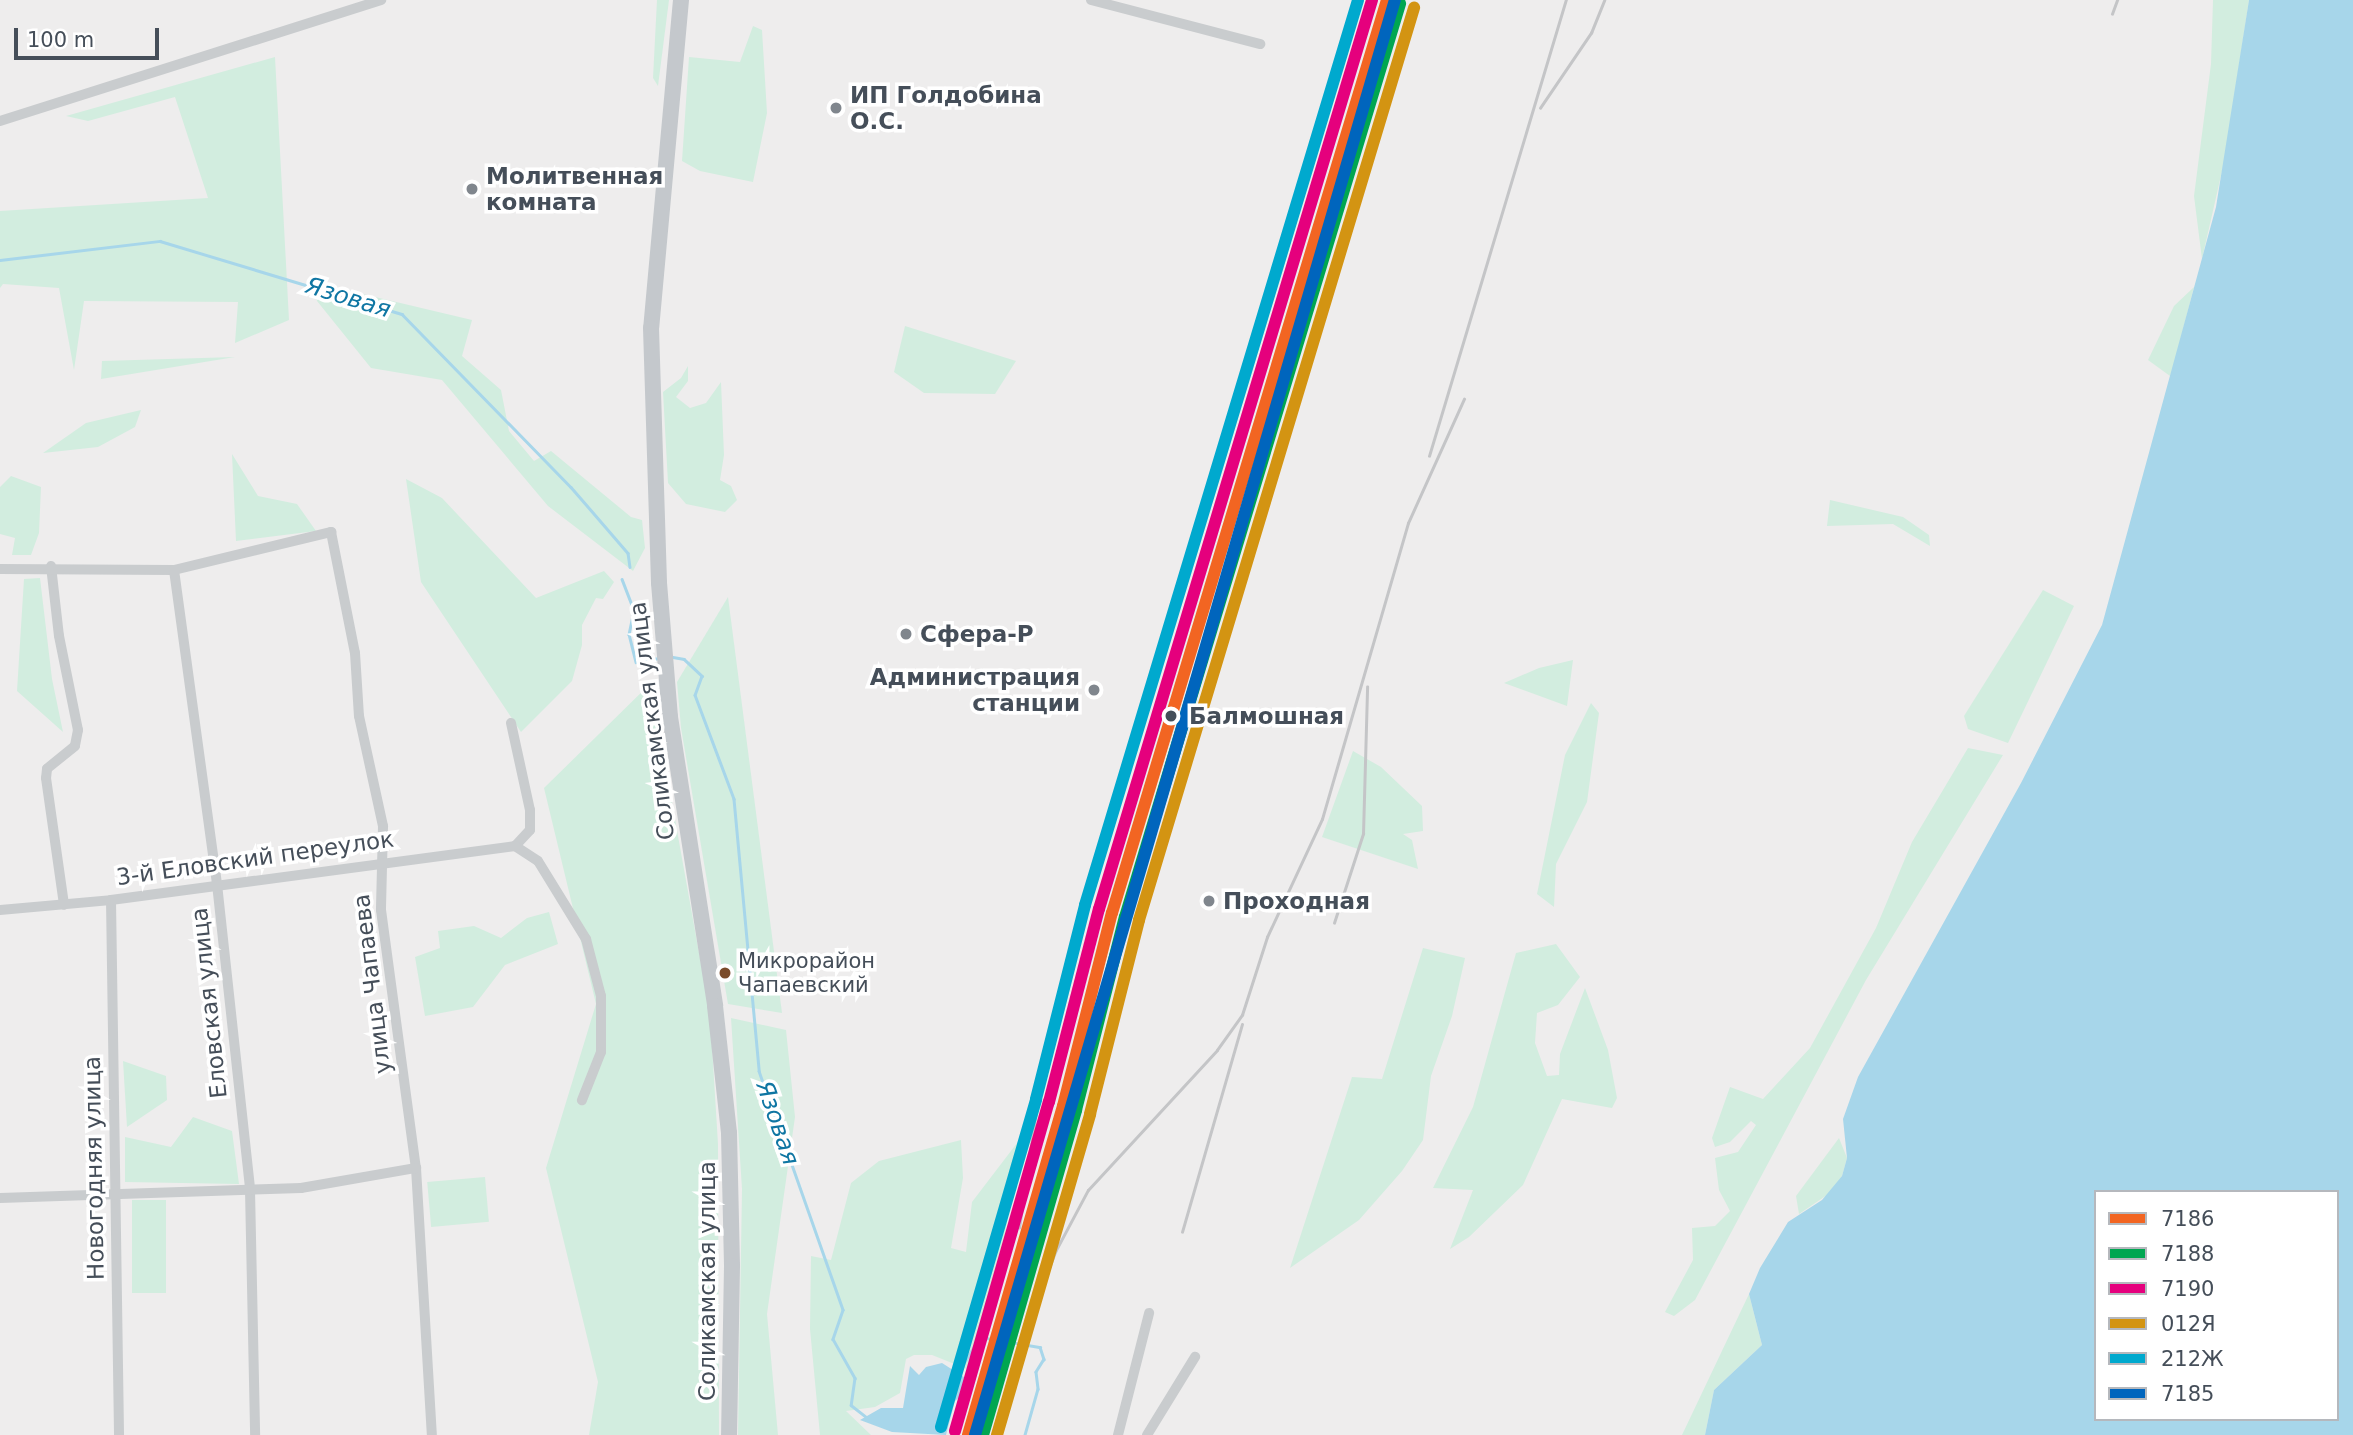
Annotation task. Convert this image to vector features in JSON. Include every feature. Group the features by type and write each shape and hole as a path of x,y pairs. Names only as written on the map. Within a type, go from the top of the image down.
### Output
{"main road":[{"name":"Соликамская улица","path":"681,0 651,328 661,626 667,693 715,1006 729,1133 733,1266 729,1435"}],"street":[{"path":"0,121 381,0"},
{"path":"1091,0 1259,44"},
{"name":"улица Чапаева","path":"174,570 331,532 355,653 359,716 383,826 380,910 416,1168 432,1435"},
{"path":"51,566 59,636 78,730 75,746 47,769 46,778 64,905"},
{"path":"0,569 51,566 174,570"},
{"name":"Еловская улица","path":"174,570 217,884 250,1190 255,1435"},
{"path":"511,723 530,810 530,830 515,846 538,862 586,939 601,996 601,1052 582,1100"},
{"name":"3-й Еловский переулок","path":"0,910 111,900 381,861 515,846"},
{"name":"Новогодняя улица","path":"111,900 119,1435"},
{"path":"0,1198 301,1188 416,1168"},
{"path":"1118,1435 1149,1313"},
{"path":"1147,1435 1195,1357"}],"green space":[{"path":"657,0 669,0 658,86 653,78"},
{"path":"2213,0 2249,0 2225,158 2202,259 2194,196 2211,64"},
{"path":"753,26 762,30 767,113 753,182 700,171 682,161 689,57 740,62"},
{"path":"275,57 289,320 235,343 238,302 84,301 74,370 59,288 3,284 0,288 0,211 208,198 175,97 88,121 66,116"},
{"path":"312,282 472,320 462,356 501,390 509,431 534,461 551,451 631,517 642,520 645,548 633,571 548,506 442,380 371,368 317,301"},
{"path":"2194,287 2170,376 2148,360 2174,306"},
{"path":"905,326 1016,361 995,394 924,393 894,372"},
{"path":"235,357 101,379 102,361"},
{"path":"688,366 688,381 676,397 690,408 706,403 721,382 724,455 720,480 731,486 737,500 725,512 686,504 668,483 663,392 681,378"},
{"path":"141,410 135,427 98,447 43,453 86,423"},
{"path":"232,454 258,496 297,504 316,531 236,541"},
{"path":"11,476 41,487 39,533 31,555 12,555 15,538 0,534 0,487"},
{"path":"406,479 442,498 536,598 604,571 614,582 603,599 596,598 582,625 582,645 572,681 521,732 421,582"},
{"path":"1830,500 1903,517 1929,535 1930,546 1893,524 1827,526"},
{"path":"40,578 52,679 63,732 17,691 24,579"},
{"path":"2043,590 2074,606 2008,743 1968,729 1964,716"},
{"path":"728,597 782,1013 728,1004 681,728 677,682"},
{"path":"1573,660 1567,706 1504,683 1539,668"},
{"path":"655,679 662,747 710,1014 718,1144 719,1435 589,1435 598,1382 546,1168 596,1004 544,788"},
{"path":"1591,703 1599,713 1587,802 1556,864 1554,907 1537,894 1565,755"},
{"path":"1968,748 2003,755 1866,980 1695,1300 1674,1316 1665,1312 1693,1260 1692,1228 1715,1226 1730,1211 1719,1190 1715,1158 1738,1152 1756,1125 1751,1121 1730,1142 1715,1147 1712,1138 1730,1087 1763,1099 1810,1048 1876,928 1912,842"},
{"path":"1353,751 1381,767 1422,806 1423,831 1403,834 1412,840 1418,869 1322,837"},
{"path":"549,912 558,944 505,965 473,1007 425,1016 415,957 440,948 438,931 474,926 501,938 527,918"},
{"path":"1556,944 1580,977 1558,1005 1537,1013 1535,1043 1547,1076 1559,1075 1560,1054 1585,988 1608,1050 1617,1098 1612,1108 1562,1099 1523,1185 1469,1237 1450,1249 1473,1190 1433,1188 1473,1107 1516,953"},
{"path":"1423,948 1465,958 1452,1016 1431,1076 1423,1140 1402,1171 1359,1220 1290,1268 1352,1077 1382,1079"},
{"path":"731,1018 786,1030 795,1117 767,1314 778,1435 738,1435 742,1189"},
{"path":"123,1061 166,1076 167,1100 127,1127"},
{"path":"193,1117 232,1131 239,1184 125,1182 125,1137 171,1147"},
{"path":"1839,1138 1847,1158 1842,1176 1833,1191 1799,1214 1796,1196"},
{"path":"1020,1139 993,1313 967,1369 932,1355 914,1355 906,1359 900,1393 875,1407 846,1411 871,1435 820,1435 810,1329 811,1256 831,1260 851,1183 879,1161 961,1140 963,1178 951,1248 966,1252 972,1202"},
{"path":"485,1177 489,1222 431,1227 427,1182"},
{"path":"132,1200 166,1200 166,1293 132,1293"},
{"path":"1749,1294 1762,1345 1714,1390 1705,1435 1682,1435"}],"water":[{"path":"2249,0 2353,0 2353,1435 1705,1435 1714,1390 1762,1345 1749,1294 1760,1268 1788,1222 1822,1200 1842,1176 1847,1158 1843,1119 1858,1077 2021,783 2102,625 2216,207"},
{"path":"942,1363 964,1377 962,1395 955,1401 946,1435 892,1432 860,1420 881,1408 903,1408 910,1366 919,1375 926,1367"}],"waterway":[{"name":"Язовая","path":"0,260 160,241 402,314 571,487 628,553 630,567"},
{"name":"Язовая","path":"622,579 634,611 629,634 636,662 659,658"},
{"name":"Язовая","path":"673,657 684,659 702,676 695,695 734,799 759,1071 843,1310 833,1339 855,1378 851,1405 865,1416"},
{"name":"Язовая","path":"958,1372 980,1337 1040,1347 1044,1359 1036,1372 1038,1389 1025,1435"}],"railway":[{"path":"1429,456 1566,0"},
{"path":"1540,108 1591,33 1604,0"},
{"path":"2112,14 2117,0"},
{"path":"1019,1347 1055,1252 1088,1190 1217,1050 1242,1015 1267,937 1322,819 1408,523 1464,399"},
{"path":"1334,923 1363,834 1367,687"},
{"path":"1019,1228 1043,1063 1078,932"},
{"path":"1182,1232 1242,1024"},
{"path":"992,1435 1021,1338"}],"transit line":[{"name":"212Ж","path":"941,1427 1036,1099 1085,905 1358,0"},
{"name":"7190","path":"955,1431 1049,1102 1099,909 1372,0"},
{"name":"7186","path":"968,1435 1063,1106 1112,913 1387,0"},
{"name":"7185","path":"975,1435 1395,0"},
{"name":"7188","path":"983,1435 1076,1110 1125,917 1400,4"},
{"name":"012Я","path":"997,1435 1090,1114 1139,920 1414,8"}],"place":[{"name":"ИП Голдобина О.С.","path":"836,108"},
{"name":"Молитвенная комната","path":"472,189"},
{"name":"Сфера-Р","path":"906,634"},
{"name":"Администрация станции","path":"1094,690"},
{"name":"Балмошная","path":"1171,716"},
{"name":"Проходная","path":"1209,901"},
{"name":"Микрорайон Чапаевский","path":"725,973"}]}
